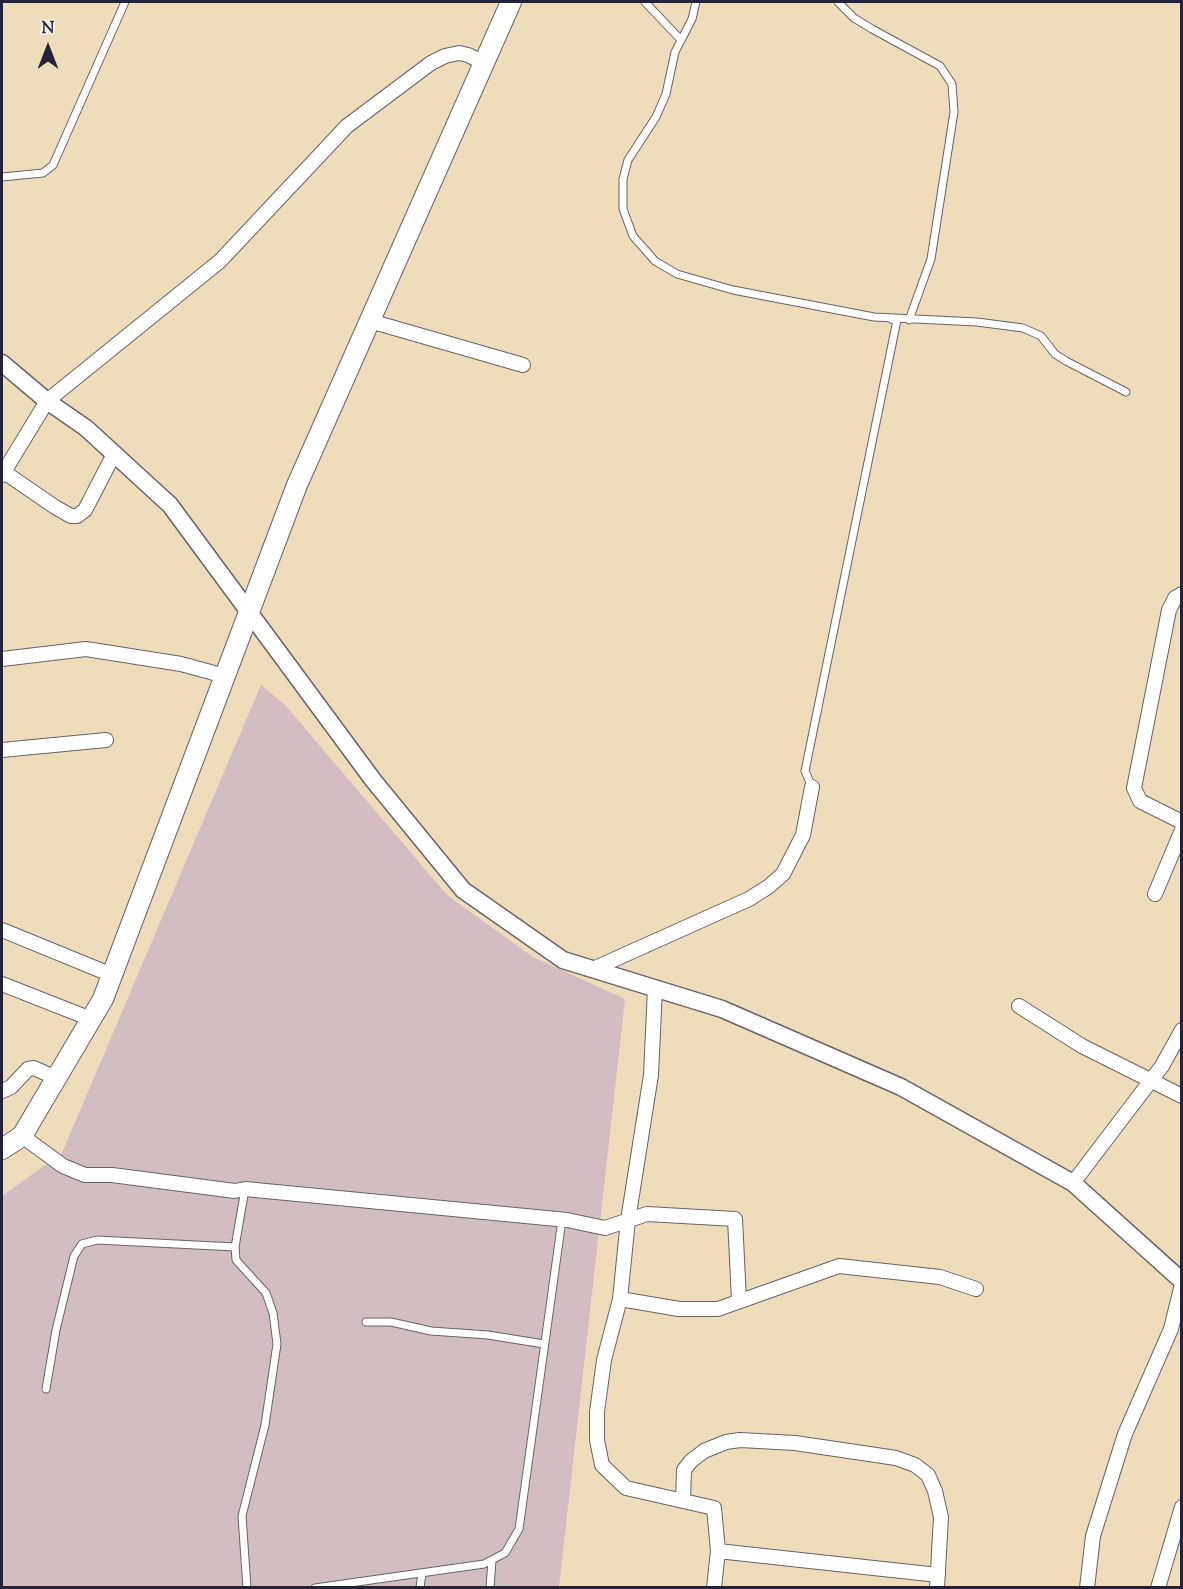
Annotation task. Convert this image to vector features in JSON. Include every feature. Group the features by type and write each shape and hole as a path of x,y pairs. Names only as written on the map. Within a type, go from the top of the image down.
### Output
{"main road":[{"path":"2,1149 22,1136 91,1019 112,975 297,485 511,2"}],"street":[{"path":"114,454 85,510 77,516 71,516 55,507 3,474 47,401 220,261 346,126 431,63 445,56 459,53 484,63"},
{"path":"370,321 523,365"},
{"path":"2,363 47,401 86,428 170,505 250,610 373,780 463,890 563,960 722,1009 901,1087 1073,1183 1182,1283 1171,1329 1125,1434 1100,1513 1093,1536 1087,1587"},
{"path":"1182,594 1175,598 1169,610 1134,788 1140,801 1182,822"},
{"path":"2,659 86,649 181,664 225,676"},
{"path":"2,750 106,740"},
{"path":"593,969 749,900 768,887 783,874 803,835 812,787"},
{"path":"1155,894 1182,830"},
{"path":"2,930 112,975"},
{"path":"2,984 91,1019"},
{"path":"655,988 651,1075 628,1220 620,1299 604,1360 597,1412 597,1440 602,1465 626,1488 714,1508 718,1551 714,1587"},
{"path":"1019,1006 1082,1046 1182,1096"},
{"path":"1073,1183 1152,1079 1182,1030"},
{"path":"2,1091 11,1087 28,1069 34,1068 56,1078"},
{"path":"22,1136 63,1166 85,1175 112,1175 235,1191 245,1188 562,1220 605,1228 647,1214 735,1219 739,1300"},
{"path":"620,1299 679,1309 718,1309 839,1266 940,1277 976,1288"},
{"path":"683,1500 684,1470 704,1451 726,1442 740,1440 795,1443 896,1458 915,1465 928,1474 941,1517 938,1581 718,1551"},
{"path":"1158,1587 1182,1507"}],"lane":[{"path":"2,177 43,173 53,165 125,2"},
{"path":"645,2 680,39"},
{"path":"696,2 692,20 680,39 666,94 656,117 628,160 623,179 623,209 633,236 655,261 677,274 733,290 897,320 805,771 812,787"},
{"path":"838,2 854,18 940,66 952,84 954,112 931,259 909,320"},
{"path":"888,318 977,322 1023,328 1041,336 1055,354 1065,361 1126,392"},
{"path":"245,1188 235,1247 236,1260 266,1293 273,1313 277,1344 265,1425 242,1516 247,1587"},
{"path":"315,1587 348,1585 484,1564 506,1553 519,1529 562,1220"},
{"path":"46,1389 56,1330 74,1256 82,1244 97,1240 235,1247"},
{"path":"366,1322 391,1322 431,1331 488,1335 544,1344"},
{"path":"484,1564 492,1560 490,1587"},
{"path":"420,1587 422,1572"}],"shaded area":[{"path":"261,685 285,705 447,895 533,957 625,999 559,1587 2,1587 2,1196 62,1153"}]}
